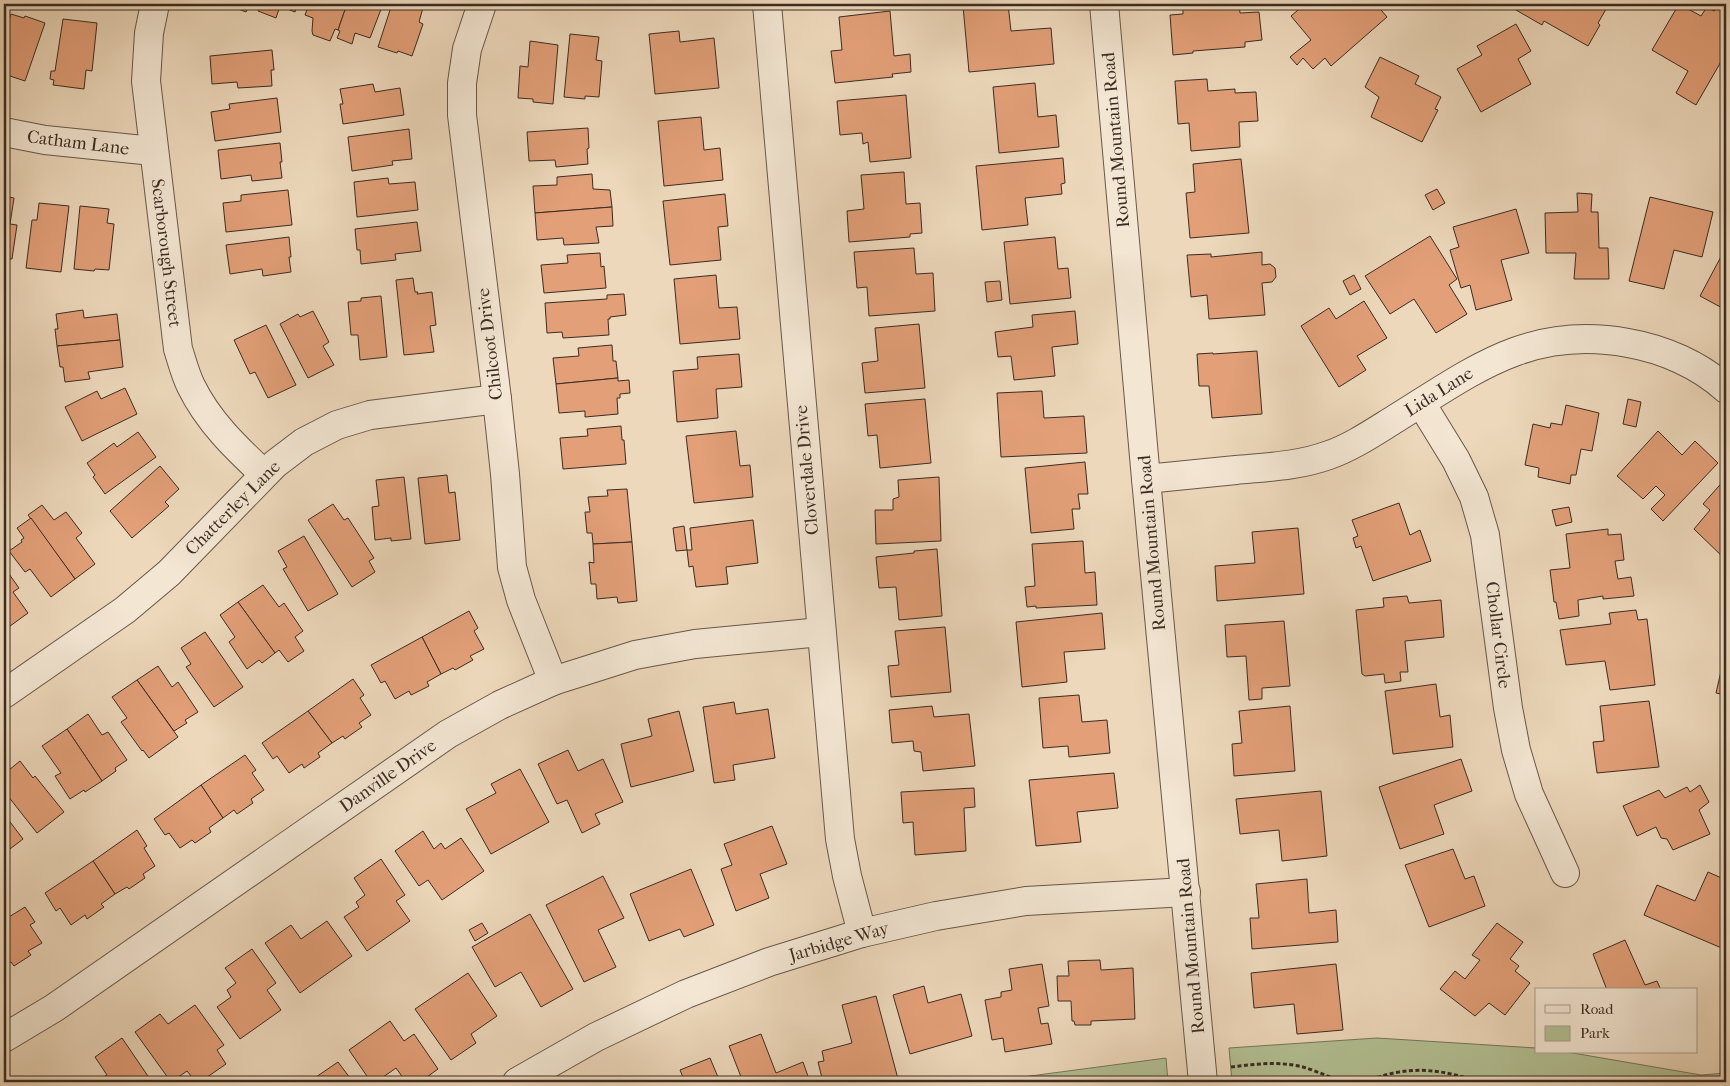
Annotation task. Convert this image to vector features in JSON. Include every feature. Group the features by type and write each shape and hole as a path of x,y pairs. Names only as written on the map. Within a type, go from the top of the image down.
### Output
{"street":[{"name":"Scarborough Street","path":"154,4 149,32 146,81 178,349 190,384 208,416 232,444 264,474"},
{"name":"Chilcoot Drive","path":"482,4 466,49 462,83 462,115 497,398 512,567 521,600 553,681"},
{"name":"Cloverdale Drive","path":"767,4 840,839 847,876 862,933"},
{"name":"Round Mountain Road","path":"1104,4 1146,479 1203,1082"},
{"name":"Catham Lane","path":"4,132 45,140 153,151"},
{"name":"Lida Lane","path":"1146,479 1291,465 1330,455 1359,441 1484,364 1522,348 1562,340 1605,339 1643,346 1685,361 1719,382 1726,389"},
{"name":"Chatterley Lane","path":"4,694 125,610 162,579 274,464 304,442 337,425 370,415 497,398"},
{"name":"Chollar Circle","path":"1421,403 1456,460 1474,497 1485,535 1508,708 1516,750 1529,794 1565,873"},
{"name":"Danville Drive","path":"4,1038 62,1002 448,734 500,705 553,681 635,655 695,644 821,632"},
{"name":"Jarbidge Way","path":"517,1082 596,1037 686,994 769,962 862,933 936,916 1026,901 1186,892"}],"path":[{"path":"1230,1067 1284,1064 1350,1082 1370,1080 1398,1072 1428,1070 1449,1072 1482,1082"},
{"path":"1121,1082 1173,1076"}],"green space":[{"path":"1377,1038 1535,1048 1535,1054 1579,1054 1701,1075 1726,1073 1726,1082 1232,1082 1229,1048"},
{"path":"1166,1058 1168,1082 985,1082"}],"building":[{"path":"226,4 250,4 246,12"},
{"path":"261,4 298,4 295,12 282,7 279,9 276,18 258,11"},
{"path":"309,4 347,4 338,30 335,29 330,41 313,35 313,18 305,15"},
{"path":"347,4 383,4 370,38 355,33 352,44 337,38"},
{"path":"392,4 424,4 419,22 423,24 412,56 378,47"},
{"path":"1008,4 1011,31 1051,28 1054,64 969,72 963,6"},
{"path":"1183,4 1239,4 1240,13 1259,12 1262,40 1245,42 1245,47 1193,51 1193,53 1173,55 1170,15 1183,14"},
{"path":"1305,4 1376,4 1387,17 1331,66 1325,58 1313,69 1303,58 1297,65 1290,57 1311,40 1291,16"},
{"path":"1519,4 1609,4 1588,46 1544,21 1542,25 1516,10"},
{"path":"1679,4 1701,16 1707,7 1714,11 1719,4 1726,6 1726,53 1696,105 1676,93 1688,71 1652,50"},
{"path":"890,11 894,56 910,54 911,72 892,74 893,77 835,83 831,51 842,50 839,17"},
{"path":"11,14 24,18 25,16 45,23 25,81 4,74 6,48 4,47 4,33"},
{"path":"63,19 97,23 92,71 86,70 84,89 53,85 54,80 50,79 51,71 55,71"},
{"path":"1516,24 1531,51 1518,59 1531,84 1481,112 1457,69 1482,55 1477,46"},
{"path":"679,31 680,42 714,38 719,88 655,94 649,34"},
{"path":"570,34 599,37 596,60 602,61 599,97 585,96 585,99 564,97"},
{"path":"530,41 558,45 553,104 533,102 533,99 518,98 520,66 528,67"},
{"path":"272,50 274,70 271,70 272,86 238,88 237,82 212,84 210,56"},
{"path":"1380,57 1419,76 1415,84 1441,97 1435,109 1438,110 1422,142 1371,117 1379,97 1365,87"},
{"path":"1207,79 1208,91 1235,89 1235,93 1256,92 1258,121 1239,122 1240,147 1191,151 1189,123 1178,124 1175,81"},
{"path":"1035,83 1038,117 1056,115 1059,147 999,153 993,87"},
{"path":"373,84 375,92 400,88 404,115 343,124 340,104 343,104 340,89"},
{"path":"906,95 911,158 870,162 868,142 863,144 862,133 840,135 837,101"},
{"path":"277,98 281,132 215,141 211,112 230,109 229,104"},
{"path":"701,117 704,150 720,148 723,180 664,186 658,121"},
{"path":"588,128 588,164 556,167 555,160 529,161 527,132"},
{"path":"409,129 412,159 392,161 393,165 352,171 348,137"},
{"path":"280,143 282,178 252,181 251,175 221,179 218,150"},
{"path":"1063,158 1065,183 1061,184 1062,194 1025,198 1028,225 982,230 976,166"},
{"path":"1241,159 1249,233 1190,238 1186,193 1195,192 1193,164"},
{"path":"904,172 906,204 920,203 922,233 910,234 910,237 849,242 847,211 864,209 861,175"},
{"path":"592,174 593,189 610,190 612,207 535,213 533,186 557,185 557,177"},
{"path":"388,178 389,184 415,182 418,210 357,217 354,182"},
{"path":"1437,189 1445,203 1433,210 1425,195"},
{"path":"288,190 292,225 226,232 223,203 241,201 241,195"},
{"path":"1577,193 1592,194 1591,212 1598,212 1599,248 1608,248 1609,279 1574,279 1576,253 1546,253 1545,213 1578,212"},
{"path":"725,194 728,226 718,227 721,260 670,265 663,201"},
{"path":"4,196 14,198 10,224 17,225 12,259 4,258"},
{"path":"1650,197 1713,212 1702,257 1674,250 1664,289 1629,281"},
{"path":"39,203 69,206 61,272 26,268 32,220 37,220"},
{"path":"80,206 109,209 107,223 114,224 109,270 74,269"},
{"path":"612,207 613,226 596,227 599,243 564,245 563,238 537,240 535,213"},
{"path":"1516,209 1529,253 1501,260 1512,300 1476,310 1470,285 1461,288 1450,250 1459,247 1453,227"},
{"path":"417,222 421,251 395,254 396,260 361,264 360,250 357,250 355,229"},
{"path":"1430,236 1457,279 1449,285 1467,314 1436,333 1414,299 1390,314 1365,276"},
{"path":"289,237 291,272 263,276 262,269 230,274 226,245"},
{"path":"1055,237 1058,269 1068,268 1071,298 1010,304 1004,242"},
{"path":"914,248 916,274 933,273 935,311 869,316 867,287 857,288 854,252"},
{"path":"1724,251 1726,252 1726,310 1700,296"},
{"path":"1262,252 1262,265 1270,264 1275,268 1276,277 1272,282 1262,283 1265,315 1209,319 1207,295 1191,297 1187,255 1211,254 1211,257"},
{"path":"600,253 601,267 604,266 606,288 544,293 541,265 568,263 567,255"},
{"path":"716,275 719,308 737,307 740,339 680,344 674,279"},
{"path":"1354,275 1361,289 1350,295 1343,281"},
{"path":"413,278 417,294 432,292 436,325 430,326 434,352 404,355 396,280"},
{"path":"1000,281 1002,300 987,302 985,282"},
{"path":"624,294 626,315 610,317 608,319 609,335 563,338 562,332 547,333 545,303 607,299 607,295"},
{"path":"381,296 387,357 360,360 358,335 351,335 348,302 361,301 361,298"},
{"path":"1364,301 1387,338 1357,356 1366,370 1339,387 1301,326 1329,308 1336,319"},
{"path":"83,310 84,318 117,314 120,340 57,346 55,329 58,329 56,314"},
{"path":"313,311 329,342 323,346 334,365 308,378 280,324 298,314 300,317"},
{"path":"1075,311 1078,344 1052,347 1055,376 1014,380 1011,356 998,357 995,332 1033,327 1032,315"},
{"path":"919,324 925,388 865,393 862,363 878,361 875,328"},
{"path":"266,325 296,385 268,398 255,372 250,374 234,340"},
{"path":"120,340 123,367 88,372 90,379 65,382 63,367 60,367 57,346"},
{"path":"612,345 613,361 616,361 618,378 556,384 553,358 579,356 578,348"},
{"path":"1257,351 1262,414 1212,418 1209,386 1199,386 1197,354"},
{"path":"739,354 742,387 716,389 718,418 677,422 673,371 698,369 697,357"},
{"path":"618,378 618,381 629,380 630,393 620,394 620,398 617,398 618,414 585,417 585,411 559,413 556,384"},
{"path":"125,388 137,414 82,441 65,407 97,391 101,399"},
{"path":"1042,391 1044,418 1084,416 1087,453 1001,457 997,393"},
{"path":"925,399 931,463 880,468 877,435 868,436 865,404"},
{"path":"1628,399 1641,402 1636,427 1623,424"},
{"path":"1566,405 1599,413 1592,451 1581,449 1576,475 1571,475 1570,484 1538,477 1539,468 1525,465 1533,424 1550,428 1551,423 1562,425"},
{"path":"621,426 626,464 563,469 560,438 588,436 587,429"},
{"path":"736,431 740,466 750,465 753,497 694,503 686,436"},
{"path":"1658,431 1682,455 1695,441 1718,463 1663,521 1651,509 1665,495 1656,486 1643,499 1617,476"},
{"path":"138,432 156,457 105,494 93,477 95,475 87,463 114,443 117,447"},
{"path":"1085,462 1088,494 1078,494 1080,509 1072,509 1074,529 1031,533 1025,468"},
{"path":"160,466 179,489 165,502 169,506 132,538 110,511"},
{"path":"447,475 449,493 455,492 460,540 425,544 418,478"},
{"path":"404,477 411,539 391,541 391,538 375,540 372,507 379,506 376,480"},
{"path":"939,477 941,541 876,544 875,510 893,510 893,499 899,497 898,480"},
{"path":"1726,478 1726,560 1694,529 1710,510 1703,504"},
{"path":"627,489 632,542 593,544 592,533 587,533 585,512 590,512 588,497 608,496 607,490"},
{"path":"1399,503 1410,535 1420,530 1431,561 1373,581 1361,546 1356,548 1353,538 1358,536 1352,520"},
{"path":"333,504 344,520 348,518 374,558 369,561 375,572 352,587 308,520"},
{"path":"42,505 54,520 66,512 82,533 76,538 95,564 75,579 28,515"},
{"path":"1569,507 1572,522 1556,526 1552,510"},
{"path":"31,518 75,579 51,597 30,569 25,572 9,551 22,542 21,540 24,538 17,528"},
{"path":"753,520 758,563 726,567 728,584 696,587 693,566 689,567 687,550 692,550 690,528"},
{"path":"684,526 687,550 676,551 673,528"},
{"path":"1298,528 1304,594 1217,601 1215,566 1255,563 1252,532"},
{"path":"1608,529 1608,535 1621,534 1624,560 1615,561 1618,579 1631,577 1634,596 1603,599 1603,596 1578,600 1579,616 1559,619 1556,602 1554,602 1550,570 1570,568 1566,534"},
{"path":"304,536 338,594 308,611 283,569 287,567 278,551"},
{"path":"1083,541 1085,573 1095,572 1097,605 1027,607 1025,587 1035,586 1032,544"},
{"path":"632,542 637,601 618,603 617,597 597,599 596,584 591,584 589,562 594,563 593,544"},
{"path":"937,549 942,616 899,620 896,587 879,588 876,557"},
{"path":"4,567 19,588 13,592 28,613 6,629 4,627"},
{"path":"263,585 279,607 284,603 303,631 295,637 304,651 288,662 279,650 275,653 238,602"},
{"path":"1407,596 1409,603 1441,600 1444,637 1405,641 1408,672 1400,672 1401,681 1385,683 1384,674 1365,676 1362,674 1356,610 1384,607 1383,598"},
{"path":"238,602 275,653 262,663 259,660 247,669 229,642 235,637 220,615"},
{"path":"1636,610 1638,620 1647,619 1655,685 1610,690 1605,661 1566,665 1560,630 1611,624 1609,613"},
{"path":"469,611 478,628 474,631 484,649 470,656 473,660 455,670 453,668 441,674 422,637"},
{"path":"1102,613 1105,649 1064,652 1067,682 1022,687 1016,622"},
{"path":"1284,621 1290,686 1262,688 1262,699 1249,700 1246,656 1227,657 1225,625"},
{"path":"945,627 951,692 891,697 888,666 899,665 895,631"},
{"path":"205,632 243,687 214,707 186,667 191,664 181,648"},
{"path":"422,637 441,674 427,682 429,686 411,695 409,691 395,699 385,681 381,683 371,665"},
{"path":"1724,658 1726,659 1726,695 1716,693"},
{"path":"158,666 172,687 178,682 198,712 185,720 187,723 174,731 137,680"},
{"path":"353,679 364,695 360,698 371,715 359,723 362,727 345,739 343,736 332,743 308,711"},
{"path":"137,680 178,737 149,758 121,722 127,718 112,697"},
{"path":"1436,684 1440,717 1450,715 1453,747 1393,754 1385,691"},
{"path":"1079,695 1082,722 1107,720 1110,753 1069,757 1068,746 1043,748 1039,698"},
{"path":"1649,701 1659,767 1597,773 1593,742 1604,741 1600,706"},
{"path":"734,702 736,714 768,709 775,758 733,765 735,780 714,783 703,707"},
{"path":"932,706 934,717 969,714 975,766 923,771 921,752 914,751 913,741 892,743 889,710"},
{"path":"1290,706 1295,771 1234,776 1232,744 1242,743 1239,711"},
{"path":"308,711 332,743 318,753 320,757 304,768 302,764 289,773 277,756 273,759 262,743"},
{"path":"679,711 694,771 631,787 621,744 652,736 648,719"},
{"path":"88,714 102,735 108,732 127,760 115,768 116,771 102,781 67,729"},
{"path":"67,729 102,781 70,799 55,776 61,773 42,746"},
{"path":"568,750 578,771 603,759 623,802 595,814 600,824 582,833 567,800 557,804 538,764"},
{"path":"245,755 256,770 252,773 264,790 251,799 253,803 237,814 234,810 223,818 201,785"},
{"path":"1461,759 1472,791 1434,805 1444,834 1400,849 1379,787"},
{"path":"20,761 33,778 35,776 64,812 37,833 4,791 4,774"},
{"path":"520,769 549,822 491,854 466,809 496,793 491,784"},
{"path":"1114,773 1118,808 1077,812 1081,842 1036,846 1029,780"},
{"path":"201,785 223,818 209,828 211,832 195,843 192,840 180,848 169,833 165,835 154,819"},
{"path":"1700,785 1709,802 1699,810 1710,834 1673,850 1667,839 1661,838 1656,827 1637,836 1623,806 1659,790 1665,798 1687,787 1690,792"},
{"path":"974,788 975,807 964,808 966,851 915,855 913,822 903,823 901,792"},
{"path":"1321,791 1327,856 1282,861 1279,830 1240,834 1236,799"},
{"path":"4,814 23,839 6,852 4,849"},
{"path":"772,826 787,864 760,874 769,898 736,911 721,869 732,865 724,844"},
{"path":"137,830 147,846 144,848 155,866 143,874 145,878 129,889 127,887 115,894 93,861"},
{"path":"423,831 434,849 441,843 445,849 461,838 484,871 442,900 428,880 419,886 395,851"},
{"path":"1453,849 1465,879 1474,876 1485,906 1429,927 1405,865"},
{"path":"381,859 405,895 396,901 410,921 367,951 344,917 359,907 356,902 365,895 354,878"},
{"path":"93,861 115,894 101,904 104,907 87,919 85,915 71,925 60,908 56,911 45,893"},
{"path":"691,869 714,925 684,937 680,929 649,941 630,894"},
{"path":"1708,872 1726,880 1726,945 1724,949 1644,915 1657,885 1695,901"},
{"path":"603,876 624,918 598,930 616,967 584,982 546,905"},
{"path":"1307,879 1309,913 1336,910 1338,942 1252,949 1250,918 1259,918 1256,884"},
{"path":"25,907 35,922 30,925 42,943 28,951 31,955 14,966 11,962 4,966 4,920"},
{"path":"530,914 573,989 541,1007 521,972 495,987 472,947"},
{"path":"327,921 352,956 300,993 265,943 291,925 301,939"},
{"path":"482,923 488,933 475,941 469,930"},
{"path":"1497,923 1523,942 1510,959 1519,966 1515,971 1530,983 1505,1015 1489,1003 1475,1016 1440,989 1455,971 1465,979 1480,960 1472,955"},
{"path":"1625,940 1645,985 1657,981 1660,988 1606,988 1593,954"},
{"path":"252,949 276,983 267,990 281,1010 240,1039 217,1007 231,997 227,990 236,983 225,968"},
{"path":"1100,960 1101,970 1133,968 1135,1019 1091,1021 1091,1025 1075,1025 1074,1021 1072,1021 1071,1001 1058,1001 1057,976 1069,976 1068,961"},
{"path":"1042,964 1049,1006 1038,1008 1041,1024 1048,1023 1052,1044 1005,1052 1003,1038 992,1040 985,1000 1001,997 1001,992 1012,990 1009,969"},
{"path":"1336,964 1343,1030 1297,1034 1294,1004 1254,1008 1251,973"},
{"path":"468,973 497,1016 471,1034 476,1043 451,1060 415,1009"},
{"path":"924,986 928,1003 961,994 972,1036 910,1054 893,995"},
{"path":"876,996 898,1079 885,1082 823,1082 818,1062 824,1061 822,1051 852,1043 842,1005"},
{"path":"195,1005 224,1045 217,1050 226,1064 200,1082 196,1082 187,1071 171,1082 135,1032 160,1014 168,1024"},
{"path":"390,1021 404,1041 414,1034 438,1069 420,1082 406,1082 396,1068 376,1082 371,1082 349,1050"},
{"path":"761,1034 776,1073 803,1062 810,1082 743,1082 729,1046"},
{"path":"122,1038 152,1082 99,1082 98,1080 107,1075 95,1057"},
{"path":"710,1058 720,1082 685,1082 680,1070"},
{"path":"338,1062 353,1082 309,1082 316,1077"}]}
